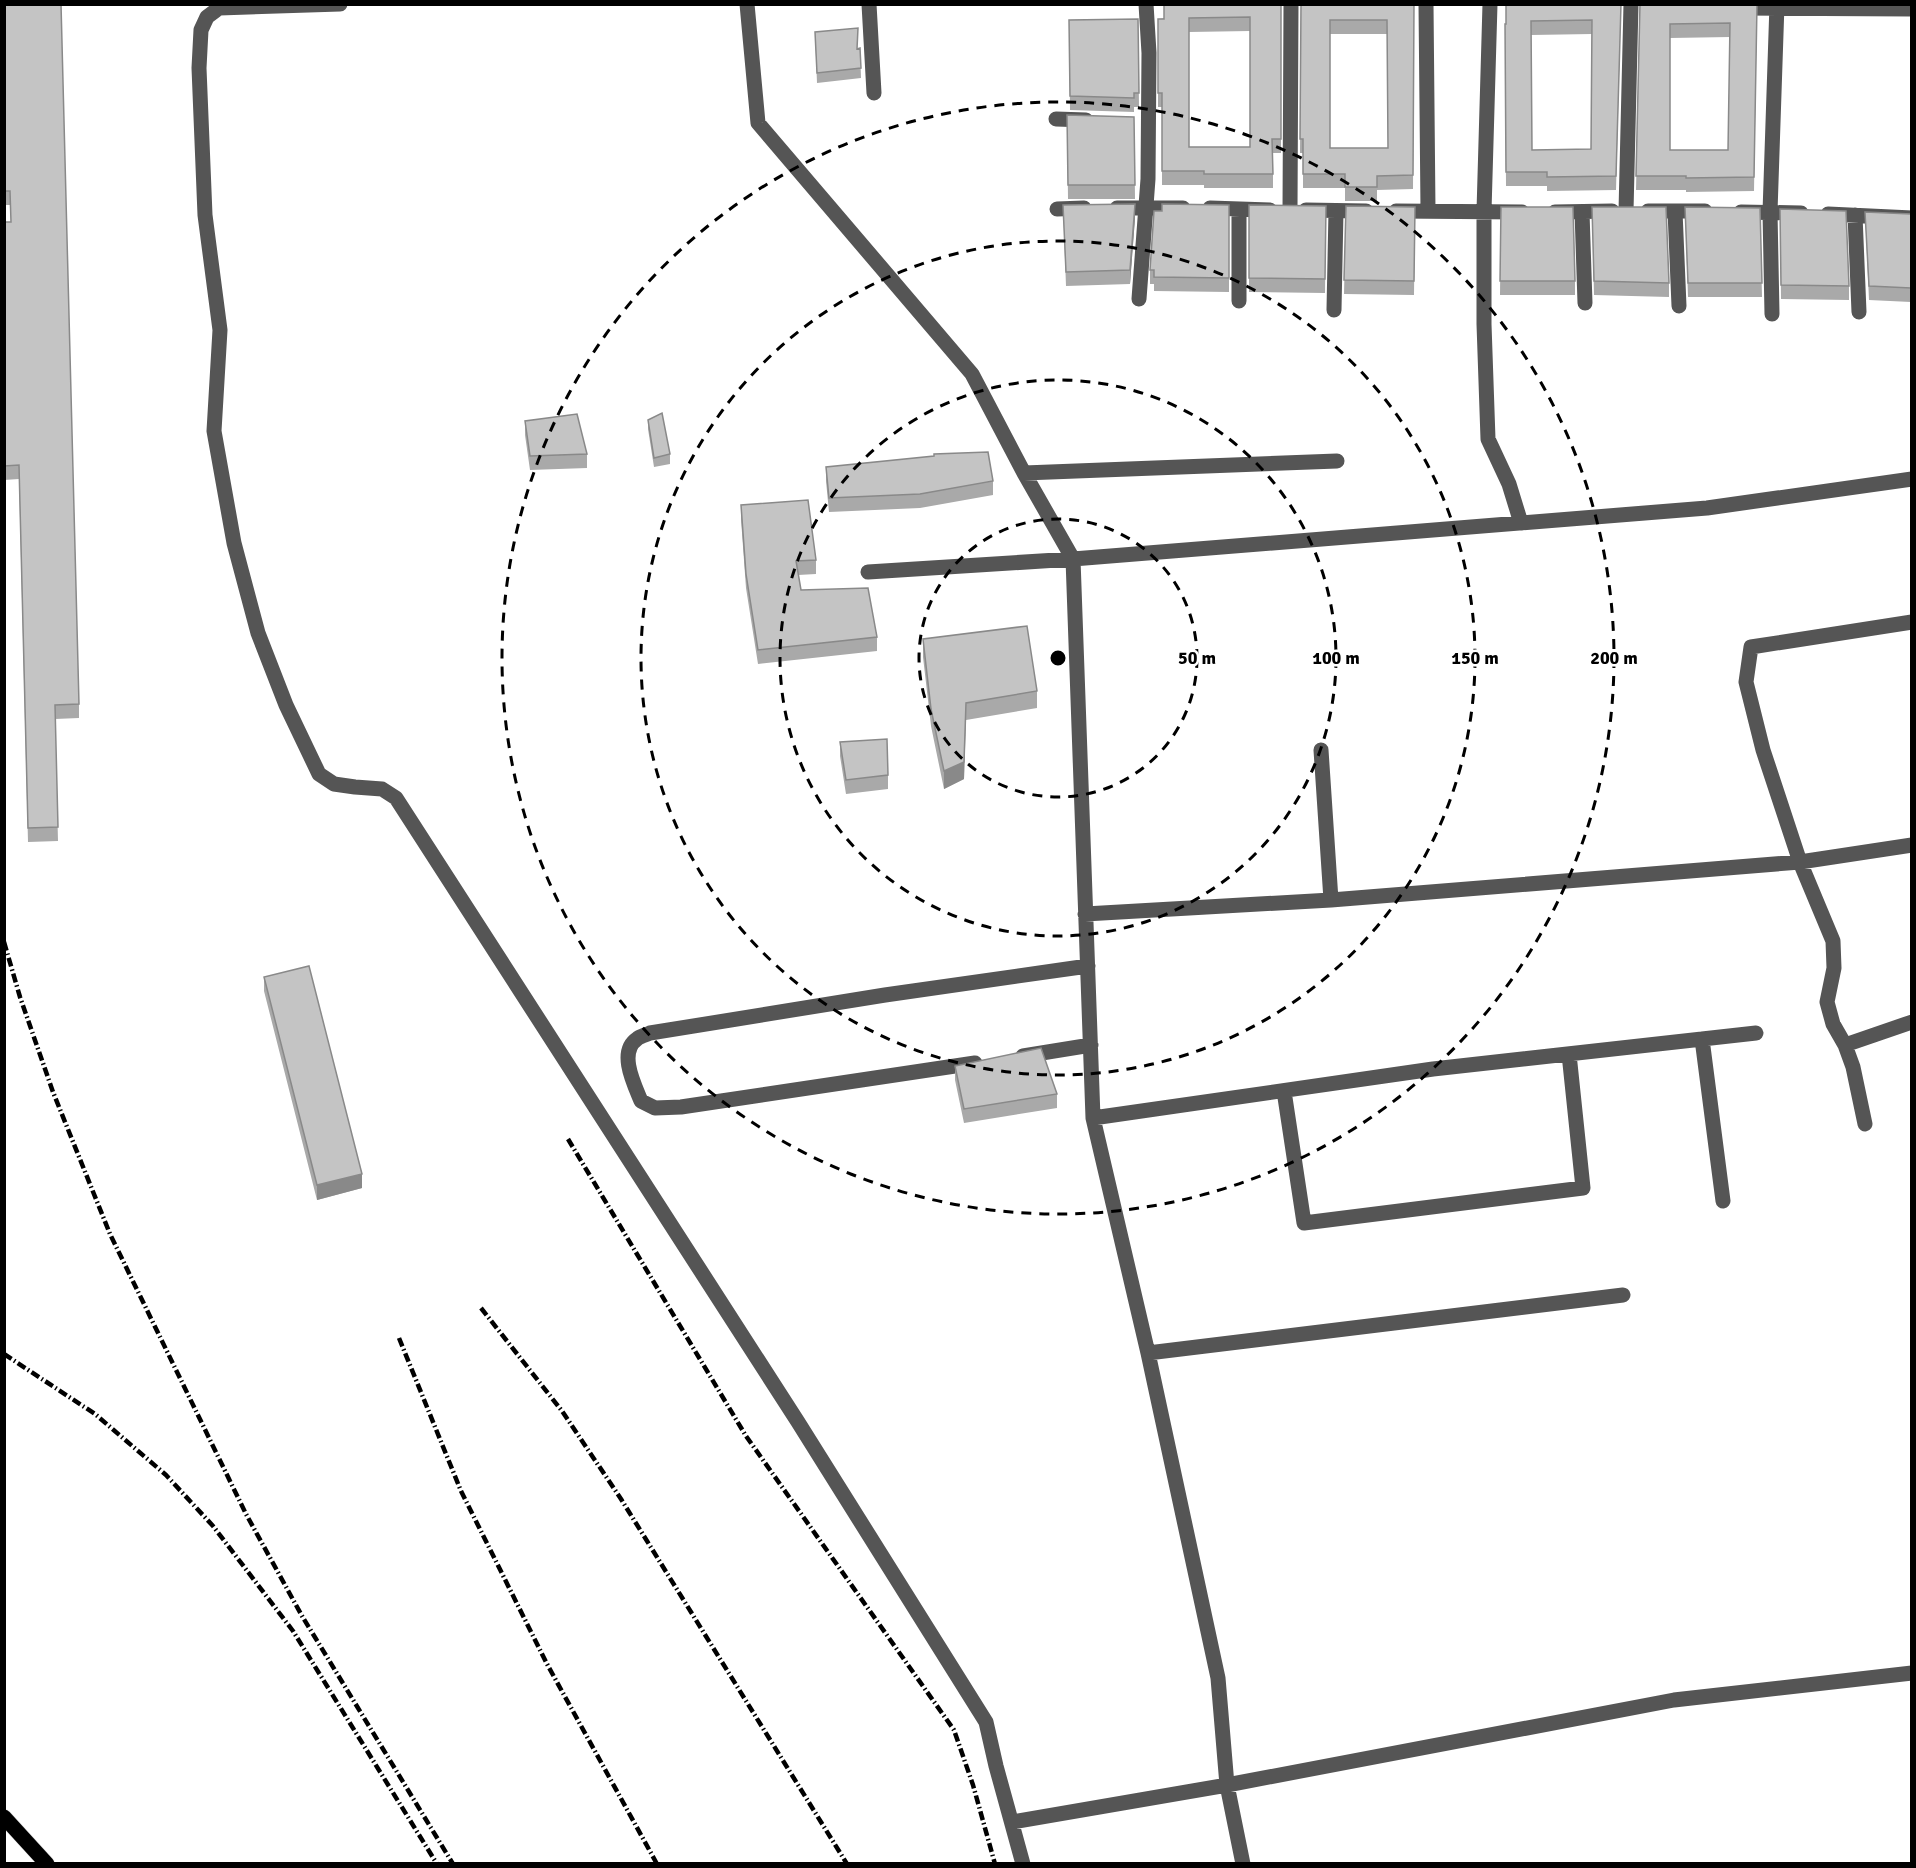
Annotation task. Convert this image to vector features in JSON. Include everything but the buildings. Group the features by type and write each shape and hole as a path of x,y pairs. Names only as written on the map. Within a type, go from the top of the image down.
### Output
{"main road":[{"path":"4,1817 47,1863"}],"street":[{"path":"340,4 219,8 207,17 201,30 199,68 205,215 219,330 214,431 234,543 258,633 286,705 319,774 334,784 382,789 396,798 798,1422 986,1722 1023,1863"},
{"path":"747,4 758,123 972,374 1072,559 1093,1118 1148,1353 1218,1678 1227,1785 1243,1863"},
{"path":"869,4 874,93"},
{"path":"1139,299 1148,179 1143,121 1149,53 1146,4"},
{"path":"1290,210 1291,4"},
{"path":"1426,4 1428,212"},
{"path":"1490,4 1484,212 1484,324 1488,439 1509,484 1521,523"},
{"path":"1626,211 1631,4"},
{"path":"1638,4 1650,5"},
{"path":"1719,7 1911,9"},
{"path":"1772,314 1770,212 1777,7"},
{"path":"1056,119 1103,120"},
{"path":"1057,209 1770,212 1911,218"},
{"path":"1239,209 1239,301"},
{"path":"1334,310 1336,211"},
{"path":"1675,211 1679,306"},
{"path":"1582,212 1585,303"},
{"path":"1855,215 1859,312"},
{"path":"1024,473 1337,461"},
{"path":"868,572 1072,559 1707,508 1911,479"},
{"path":"1865,1124 1853,1067 1845,1045 1833,1024 1827,1002 1834,968 1833,941 1800,862 1763,750 1746,682 1751,647 1911,622"},
{"path":"1321,750 1331,900"},
{"path":"1085,914 1331,900 1800,862 1911,845"},
{"path":"986,1061 681,1107 655,1108 641,1101 632,1076 628,1053 635,1040 650,1033 885,995 1088,966"},
{"path":"1845,1045 1911,1022"},
{"path":"1093,1118 1433,1069 1756,1033"},
{"path":"1702,1039 1723,1201"},
{"path":"1009,1058 1092,1045"},
{"path":"1284,1090 1304,1223 1583,1188 1569,1054"},
{"path":"1148,1353 1623,1295"},
{"path":"1012,1822 1227,1785 1674,1700 1911,1673"}],"railway":[{"path":"4,942 20,997 53,1092 110,1234 246,1514 302,1616 453,1864"},
{"path":"568,1139 746,1436 954,1730 973,1785 995,1864"},
{"path":"481,1308 562,1411 621,1499 847,1864"},
{"path":"399,1338 461,1491 547,1664 657,1864"},
{"path":"4,1354 95,1414 166,1475 213,1526 293,1631 437,1864"}]}
